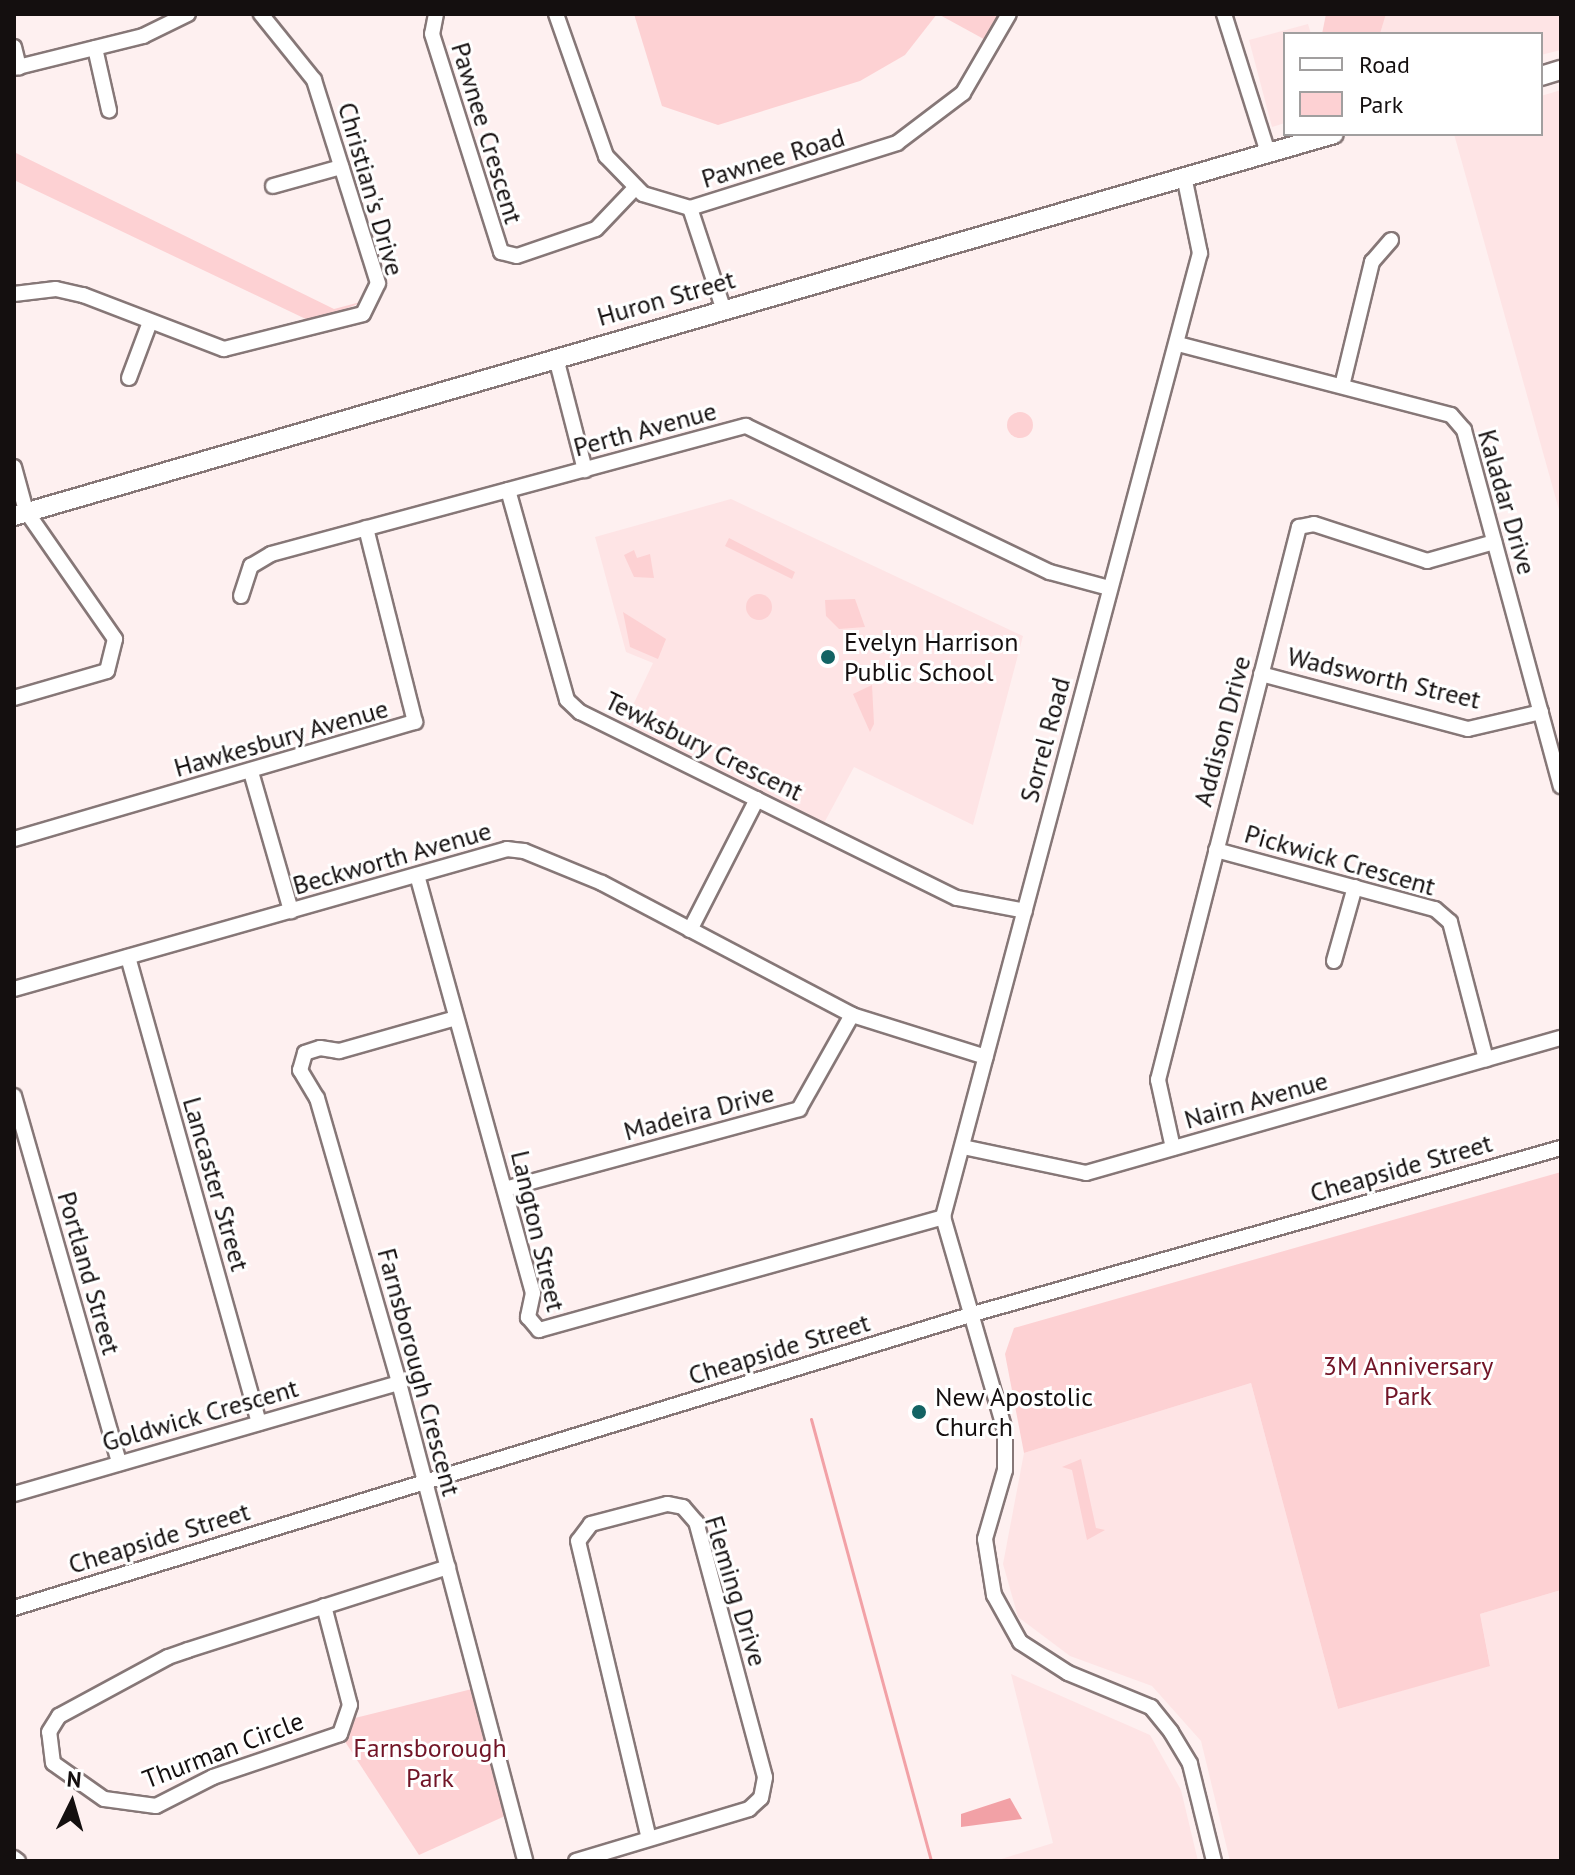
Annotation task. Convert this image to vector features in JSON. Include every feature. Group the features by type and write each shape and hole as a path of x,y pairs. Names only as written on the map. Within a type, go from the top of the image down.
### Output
{"main road":[{"name":"Huron Street","path":"20,513 1327,136"}],"street":[{"path":"151,14 155,30"},
{"path":"14,47 16,68 155,30 188,14"},
{"name":"Christian's Drive","path":"14,294 56,289 224,349 363,314 378,283 314,80 261,14"},
{"name":"Pawnee Crescent","path":"436,14 432,34 501,252 517,256 596,229 636,187"},
{"path":"556,14 595,135 636,187"},
{"name":"Pawnee Road","path":"636,187 690,208 897,143 963,93 1009,14"},
{"path":"1224,14 1268,153"},
{"path":"95,48 109,110"},
{"path":"273,186 341,167"},
{"name":"Sorrel Road","path":"943,1217 1200,253 1184,176"},
{"path":"690,208 723,308"},
{"path":"1342,386 1372,262 1391,240"},
{"path":"129,378 150,322"},
{"name":"Kaladar Drive","path":"1178,344 1451,415 1464,430 1561,786"},
{"path":"556,358 585,470"},
{"name":"Perth Avenue","path":"241,596 251,566 271,554 746,426 1050,572 1109,588"},
{"path":"14,467 20,513 115,639 107,671 14,698"},
{"name":"Tewksbury Crescent","path":"508,490 567,700 957,898 1025,911"},
{"name":"Addison Drive","path":"1173,1148 1158,1080 1299,527 1314,524 1427,561 1494,542"},
{"name":"Hawkesbury Avenue","path":"14,839 415,722 366,528"},
{"name":"Wadsworth Street","path":"1261,674 1468,729 1541,712"},
{"path":"251,772 291,911"},
{"path":"690,930 757,799"},
{"name":"Pickwick Crescent","path":"1216,850 1435,909 1450,922 1486,1059"},
{"name":"Beckworth Avenue","path":"14,989 417,875 524,851 690,930 852,1015 986,1057"},
{"name":"Langton Street","path":"417,875 533,1293 528,1317 539,1330 943,1217"},
{"path":"1334,961 1355,887"},
{"name":"Lancaster Street","path":"128,957 259,1423"},
{"name":"Madeira Drive","path":"505,1189 799,1109 852,1015"},
{"name":"Farnsborough Crescent","path":"456,1018 339,1051 320,1048 305,1053 300,1070 317,1098 399,1383 525,1861"},
{"name":"Nairn Avenue","path":"963,1147 1086,1173 1561,1038"},
{"name":"Portland Street","path":"14,1096 19,1138 119,1463"},
{"name":"Cheapside Street","path":"14,1608 973,1314 1561,1148"},
{"path":"943,1217 1005,1430 1005,1470 985,1539 994,1595 1020,1642 1068,1673 1151,1707 1190,1764 1214,1861"},
{"name":"Goldwick Crescent","path":"14,1494 399,1383"},
{"name":"Fleming Drive","path":"576,1861 749,1809 761,1798 765,1777 696,1522 683,1507 667,1504 591,1524 578,1541 649,1838"},
{"name":"Thurman Circle","path":"324,1606 350,1705 340,1734 223,1773 156,1806 104,1799 53,1763 49,1732 59,1716 168,1657 324,1606 448,1567"}],"shaded area":[{"path":"1386,14 1561,14 1561,50 1543,54 1543,32 1381,32"},
{"path":"1308,24 1310,32 1283,32 1283,124 1272,127 1249,40"},
{"path":"1561,90 1561,517 1455,136 1543,136 1543,95"},
{"name":"Evelyn Harrison Public School","path":"731,499 1023,636 973,825 854,767 823,825 623,726 653,663 626,652 595,537"},
{"path":"1251,1383 1338,1709 1490,1665 1480,1614 1561,1590 1561,1861 1230,1861 1201,1741 1152,1686 1070,1656 1018,1617 1003,1564 1024,1453"},
{"path":"1011,1674 1150,1735 1181,1790 1198,1861 995,1861 1053,1843"},
{"path":"1010,1798 1022,1819 961,1827 961,1814"}],"green space":[{"path":"634,14 937,14 905,55 860,81 718,125 662,106"},
{"path":"938,14 1004,14 991,43"},
{"path":"1326,14 1386,14 1381,32 1322,32"},
{"path":"14,152 334,309 368,300 312,322 14,180"},
{"path":"1020,412 1029,416 1033,425 1029,434 1020,438 1011,434 1007,425 1011,416"},
{"path":"729,538 795,572 792,579 725,546"},
{"path":"634,550 637,558 650,554 654,578 634,577 624,555"},
{"path":"759,594 768,598 772,607 768,616 759,620 750,616 746,607 750,598"},
{"path":"855,599 865,627 839,629 826,616 825,600"},
{"path":"623,612 666,639 658,659 630,647"},
{"path":"872,685 874,724 870,732 853,694"},
{"name":"3M Anniversary Park","path":"1561,1172 1561,1590 1480,1614 1490,1666 1338,1709 1251,1383 1024,1453 1005,1354 1014,1328"},
{"path":"1081,1459 1096,1528 1105,1530 1087,1540 1072,1470 1062,1467"},
{"name":"Farnsborough Park","path":"472,1689 505,1816 419,1855 342,1737 355,1718"}],"waterway":[{"path":"811,1419 931,1861"}],"place":[{"name":"Evelyn Harrison Public School","path":"828,657"},
{"name":"New Apostolic Church","path":"919,1412"}]}
